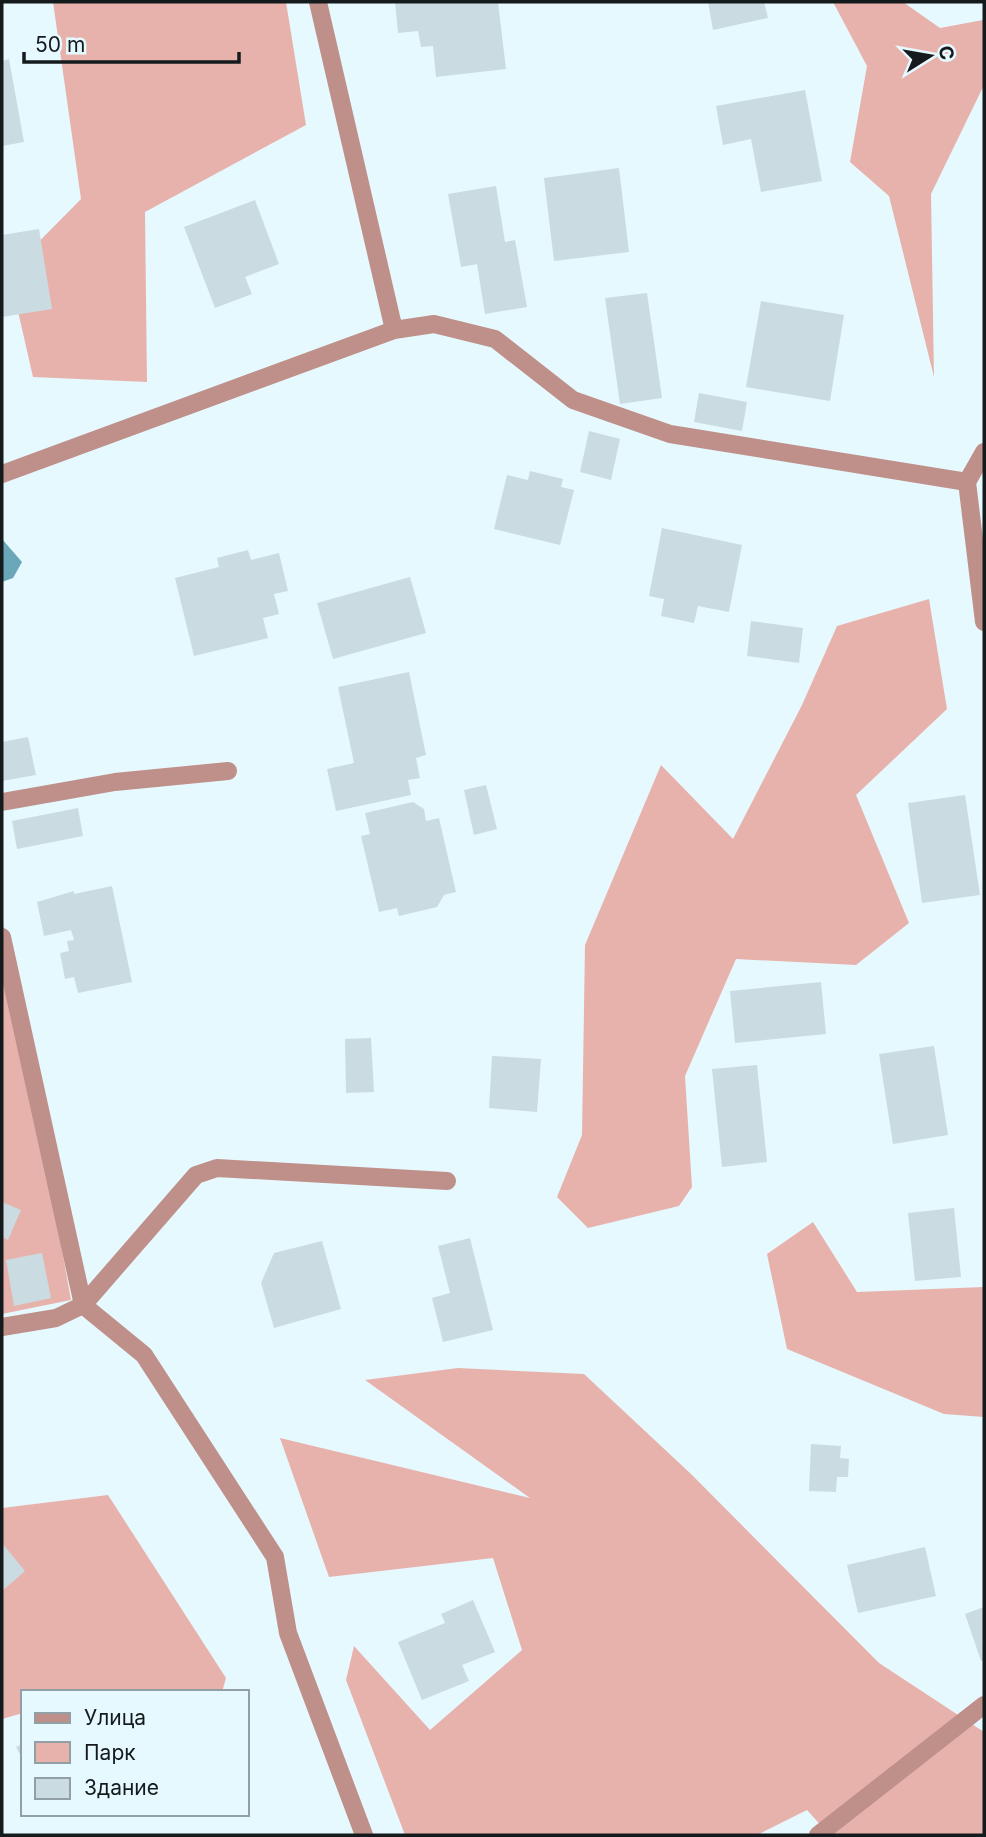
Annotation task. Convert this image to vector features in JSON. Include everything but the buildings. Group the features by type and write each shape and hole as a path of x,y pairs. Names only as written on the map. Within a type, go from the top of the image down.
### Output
{"street":[{"path":"318,2 394,330"},
{"path":"2,474 394,330 434,324 495,338 573,400 670,434 967,482"},
{"path":"984,452 967,482 984,622"},
{"path":"2,802 115,782 228,771"},
{"path":"2,937 83,1305 144,1355 275,1557 288,1633 364,1835"},
{"path":"2,1327 56,1318 83,1305 196,1175 217,1168 447,1181"},
{"path":"818,1835 984,1705"}],"green space":[{"path":"53,2 286,2 306,125 145,212 147,382 33,377 9,272 81,199"},
{"path":"833,2 903,2 940,28 983,20 984,2 984,85 931,194 934,377 889,196 850,162 867,66"},
{"path":"929,599 947,709 856,795 909,923 856,965 736,959 685,1076 692,1187 679,1206 588,1228 557,1197 582,1135 585,945 661,765 733,839 802,705 837,626"},
{"path":"2,918 71,1300 2,1314"},
{"path":"813,1222 857,1292 984,1287 984,1417 944,1414 787,1349 767,1254"},
{"path":"458,1368 584,1374 691,1474 879,1663 984,1732 984,1835 819,1835 826,1831 807,1810 757,1835 405,1835 346,1680 354,1646 430,1730 522,1650 493,1558 329,1577 280,1438 530,1498 365,1380"},
{"path":"108,1495 226,1678 223,1690 21,1690 21,1714 2,1719 2,1508"}],"water":[{"path":"2,539 22,562 13,578 2,582"}]}
